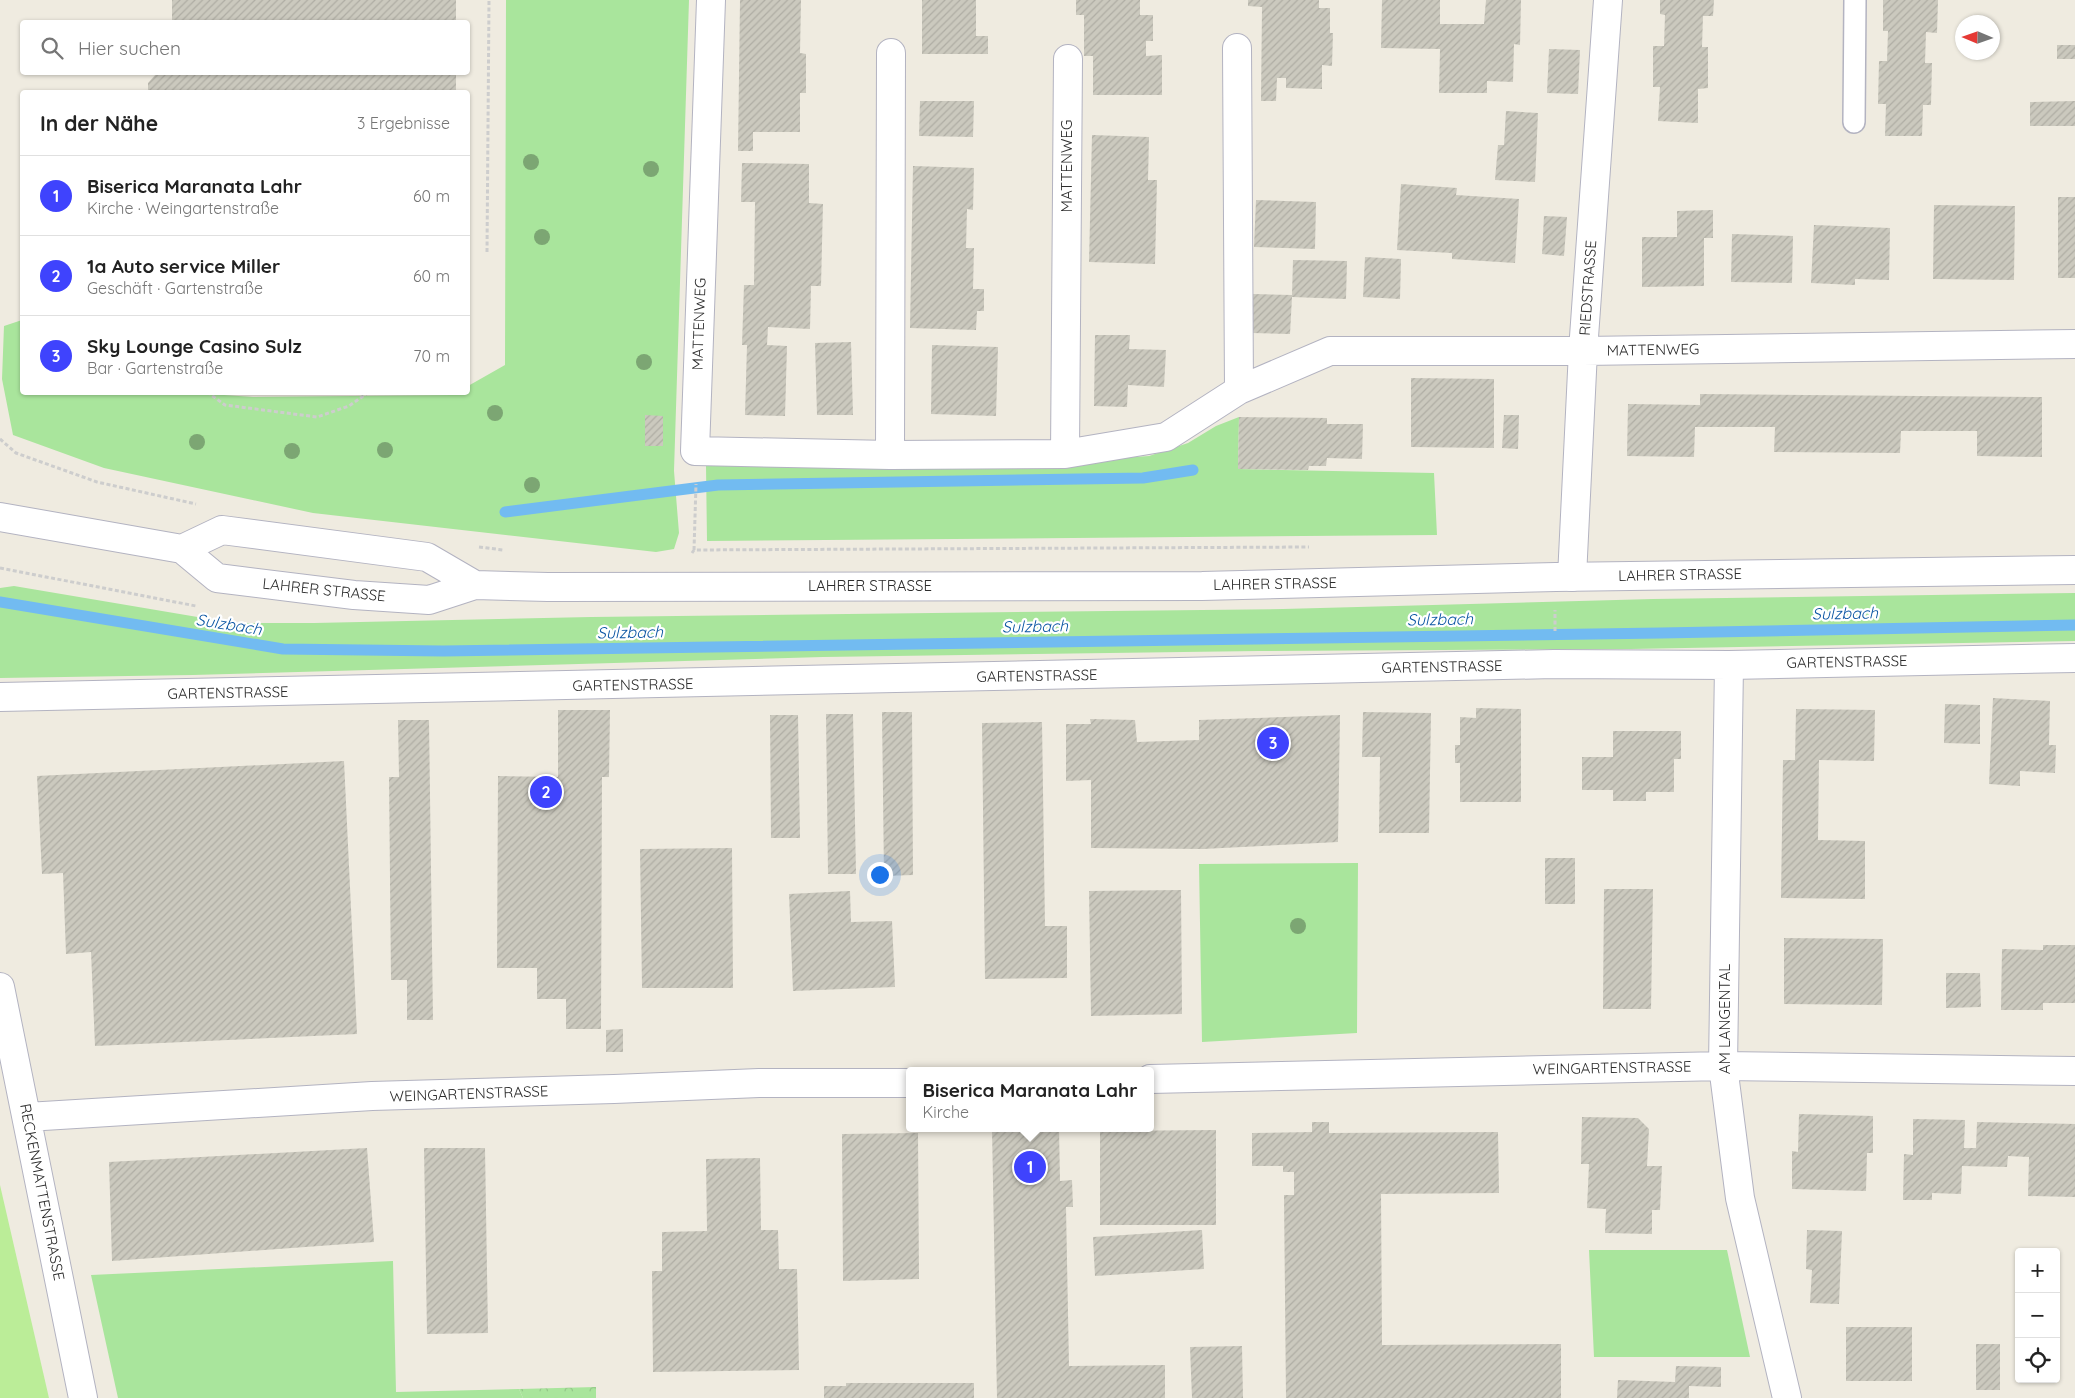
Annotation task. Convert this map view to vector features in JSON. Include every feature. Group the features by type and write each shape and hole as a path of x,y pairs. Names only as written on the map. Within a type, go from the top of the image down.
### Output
{"street":[{"name":"MATTENWEG","path":"710,0 695,451 890,455 1065,454 1166,437 1239,390 1330,350 1583,351 2075,344"},
{"name":"RIEDSTRASSE","path":"1572,577 1583,351 1608,0"},
{"path":"1237,48 1239,390"},
{"path":"890,455 891,53"},
{"name":"MATTENWEG","path":"1065,454 1068,59"},
{"name":"LAHRER STRASSE","path":"0,517 182,549 218,578 354,595 429,600 475,585 548,587 1202,586 1572,577 2075,570"},
{"name":"LAHRER STRASSE","path":"182,549 222,530 242,532 427,557 475,585"},
{"name":"GARTENSTRASSE","path":"0,697 1554,664 1729,665 2075,658"},
{"name":"AM LANGENTAL","path":"1729,665 1723,1066 1740,1198 1787,1398"},
{"name":"RECKENMATTENSTRASSE","path":"0,987 28,1117 83,1398"},
{"name":"WEINGARTENSTRASSE","path":"1154,1079 1723,1066 2075,1071"},
{"name":"WEINGARTENSTRASSE","path":"28,1117 372,1096 614,1090 759,1083 906,1083"}],"lane":[{"path":"1854,122 1855,0"}],"path":[{"path":"488,252 489,0"},
{"path":"211,395 225,405 317,417 349,406 365,395"},
{"path":"0,439 16,453 96,482 197,504"},
{"path":"694,550 696,483"},
{"path":"1555,607 1555,633"}],"green space":[{"path":"506,0 689,0 674,471 679,533 674,549 656,552 313,513 104,468 13,435 2,379 4,326 20,321 20,395 224,395 253,397 470,395 470,385 505,365"},
{"path":"1239,417 1238,469 1434,473 1437,535 707,541 706,466 1009,466 1149,456 1188,443 1216,426"},
{"path":"14,586 233,623 1283,609 1653,599 2075,593 2075,641 1631,649 1258,651 823,657 193,675 0,678 0,588"},
{"path":"1358,863 1357,1033 1202,1042 1199,864"},
{"path":"0,1185 49,1398 0,1398"},
{"path":"1589,1250 1727,1250 1750,1357 1594,1357"},
{"path":"393,1261 396,1392 519,1389 523,1398 118,1398 91,1275"},
{"path":"596,1387 596,1398 523,1398 519,1389"}],"building":[{"path":"172,0 456,0 456,20 172,20"},
{"path":"740,0 801,0 800,53 806,54 806,93 800,93 800,132 753,132 753,151 738,151"},
{"path":"922,0 976,0 976,36 988,36 988,54 922,54"},
{"path":"1076,0 1140,0 1140,15 1153,15 1153,41 1146,41 1146,56 1162,55 1162,95 1093,95 1093,56 1084,56 1084,15 1076,15"},
{"path":"1248,0 1319,0 1319,8 1330,8 1330,33 1333,33 1332,66 1322,65 1322,89 1286,88 1286,78 1277,78 1276,101 1261,101 1262,7 1248,6"},
{"path":"1382,0 1440,0 1440,24 1484,24 1486,0 1521,0 1520,45 1514,44 1513,82 1487,81 1487,93 1439,93 1440,49 1381,48"},
{"path":"1660,0 1714,0 1713,16 1703,16 1702,47 1708,47 1708,88 1698,89 1698,123 1658,121 1660,87 1653,87 1653,46 1664,46 1665,15 1660,14"},
{"path":"1883,0 1938,0 1937,33 1926,32 1925,63 1932,63 1931,105 1923,105 1922,136 1885,136 1886,104 1878,104 1879,61 1887,61 1888,31 1883,31"},
{"path":"2057,45 2075,45 2075,59 2057,59"},
{"path":"1549,49 1580,50 1578,94 1547,93"},
{"path":"155,75 456,75 456,90 148,90 148,83"},
{"path":"920,101 974,101 973,137 919,136"},
{"path":"2075,101 2075,126 2030,126 2030,102"},
{"path":"1506,111 1538,113 1535,182 1495,180 1498,145 1504,145"},
{"path":"1092,135 1149,137 1148,180 1157,180 1155,264 1089,262"},
{"path":"742,163 809,164 809,203 823,204 821,286 811,286 810,329 768,327 767,345 787,346 785,416 745,415 747,345 742,345 744,285 754,285 755,202 741,202"},
{"path":"913,166 974,168 973,210 967,209 966,248 974,248 973,289 984,289 984,311 977,311 976,330 910,328"},
{"path":"1401,184 1457,188 1456,195 1519,199 1515,263 1452,259 1452,253 1397,250"},
{"path":"2058,197 2075,197 2075,278 2058,278"},
{"path":"1256,200 1316,202 1315,249 1254,247"},
{"path":"1934,205 2015,206 2014,280 1933,279"},
{"path":"1713,210 1713,238 1704,238 1704,286 1642,287 1642,237 1677,237 1677,211"},
{"path":"1544,216 1567,217 1564,256 1542,254"},
{"path":"1814,225 1890,228 1889,280 1855,279 1855,285 1811,283"},
{"path":"1732,234 1793,236 1792,283 1731,282"},
{"path":"1365,257 1401,259 1400,299 1363,297"},
{"path":"1293,260 1347,261 1346,299 1292,297 1290,334 1252,333 1253,294 1292,295"},
{"path":"1095,335 1130,335 1129,349 1166,350 1164,387 1128,385 1127,407 1094,406"},
{"path":"851,342 853,415 817,415 815,343"},
{"path":"932,345 998,347 996,416 931,414"},
{"path":"1411,378 1494,379 1494,448 1411,447"},
{"path":"1700,394 2042,397 2042,457 1977,456 1977,431 1901,431 1900,453 1774,452 1775,427 1695,427 1694,457 1627,456 1628,404 1700,405"},
{"path":"645,415 663,416 663,446 645,446"},
{"path":"1504,415 1519,415 1518,449 1502,448"},
{"path":"1239,417 1327,418 1327,424 1363,424 1362,459 1327,458 1326,466 1309,466 1308,470 1238,469"},
{"path":"1993,698 2050,701 2049,745 2056,745 2055,773 2020,771 2020,786 1989,784"},
{"path":"1945,704 1980,705 1980,744 1944,743"},
{"path":"1476,708 1521,709 1521,802 1460,802 1460,763 1455,763 1455,745 1460,745 1460,717 1476,718"},
{"path":"1796,709 1875,710 1874,761 1819,760 1818,840 1865,841 1865,899 1781,898 1783,760 1795,760"},
{"path":"558,710 610,710 609,777 602,777 601,1029 566,1029 566,999 537,999 537,968 497,968 498,776 558,777"},
{"path":"882,712 912,712 913,875 884,876"},
{"path":"1363,712 1431,713 1429,833 1379,833 1380,757 1362,757"},
{"path":"826,714 853,714 856,874 828,874"},
{"path":"770,715 798,715 800,838 771,838"},
{"path":"1340,715 1338,842 1203,849 1091,848 1091,780 1066,781 1066,724 1091,724 1090,719 1135,720 1137,742 1199,740 1199,720"},
{"path":"398,720 429,720 433,1020 407,1020 407,980 391,980 389,777 399,777"},
{"path":"1042,722 1045,926 1067,926 1067,978 985,979 982,723"},
{"path":"1613,731 1681,731 1681,759 1674,759 1674,792 1646,792 1646,801 1613,801 1613,790 1582,790 1582,757 1613,757"},
{"path":"344,761 357,1034 95,1046 91,952 66,954 63,873 42,874 37,776"},
{"path":"732,848 733,988 642,988 640,849"},
{"path":"1545,858 1575,858 1575,904 1545,904"},
{"path":"1604,889 1653,889 1651,1009 1603,1009"},
{"path":"1181,890 1182,1014 1091,1016 1089,891"},
{"path":"850,891 851,922 892,921 895,987 793,991 789,894"},
{"path":"1784,938 1883,939 1882,1005 1784,1004"},
{"path":"2043,945 2075,945 2075,1003 2043,1003 2043,1010 2001,1010 2002,949 2043,950"},
{"path":"1946,973 1980,973 1981,1007 1946,1008"},
{"path":"623,1029 623,1052 606,1052 606,1030"},
{"path":"1799,1114 1873,1116 1873,1153 1867,1153 1866,1191 1792,1189 1792,1151 1798,1152"},
{"path":"1582,1117 1638,1118 1649,1129 1647,1166 1662,1166 1660,1210 1652,1210 1652,1234 1605,1233 1606,1209 1587,1208 1589,1164 1581,1164"},
{"path":"1913,1119 1965,1120 1964,1148 1976,1148 1977,1122 2075,1124 2075,1197 2028,1196 2029,1157 2008,1156 2007,1167 1962,1166 1961,1194 1932,1193 1932,1200 1903,1200 1904,1154 1913,1155"},
{"path":"1312,1122 1329,1122 1329,1133 1498,1132 1499,1193 1381,1194 1382,1345 1561,1344 1561,1398 1286,1398 1284,1195 1294,1195 1294,1172 1283,1172 1283,1166 1252,1166 1252,1133 1312,1132"},
{"path":"1216,1130 1216,1225 1100,1225 1100,1132"},
{"path":"992,1132 1059,1132 1060,1181 1072,1180 1073,1207 1066,1207 1069,1366 1165,1365 1165,1398 997,1398"},
{"path":"918,1133 919,1279 843,1281 842,1134"},
{"path":"367,1148 374,1242 112,1261 109,1162"},
{"path":"424,1148 485,1148 488,1333 427,1334"},
{"path":"760,1158 761,1230 778,1230 779,1269 797,1269 799,1370 653,1372 652,1271 662,1271 662,1232 707,1231 706,1159"},
{"path":"1202,1230 1204,1269 1095,1276 1093,1237"},
{"path":"1807,1230 1842,1231 1839,1304 1810,1303 1812,1270 1806,1269"},
{"path":"1846,1327 1912,1327 1912,1381 1846,1381"},
{"path":"1976,1344 2000,1344 2000,1390 1976,1390"},
{"path":"1242,1346 1243,1398 1192,1398 1190,1347"},
{"path":"1676,1366 1721,1367 1721,1387 1689,1386 1689,1398 1617,1398 1618,1380 1675,1382"},
{"path":"846,1383 974,1383 974,1398 824,1398 824,1386 846,1386"}],"waterway":[{"path":"505,512 718,485 1143,478 1193,470"},
{"name":"Sulzbach","path":"0,602 283,649 443,651 2075,625"}],"place":[{"name":"Sky Lounge Casino Sulz","path":"1273,743"},
{"name":"1a Auto service Miller","path":"546,792"},
{"name":"Biserica Maranata Lahr","path":"1030,1167"}]}
